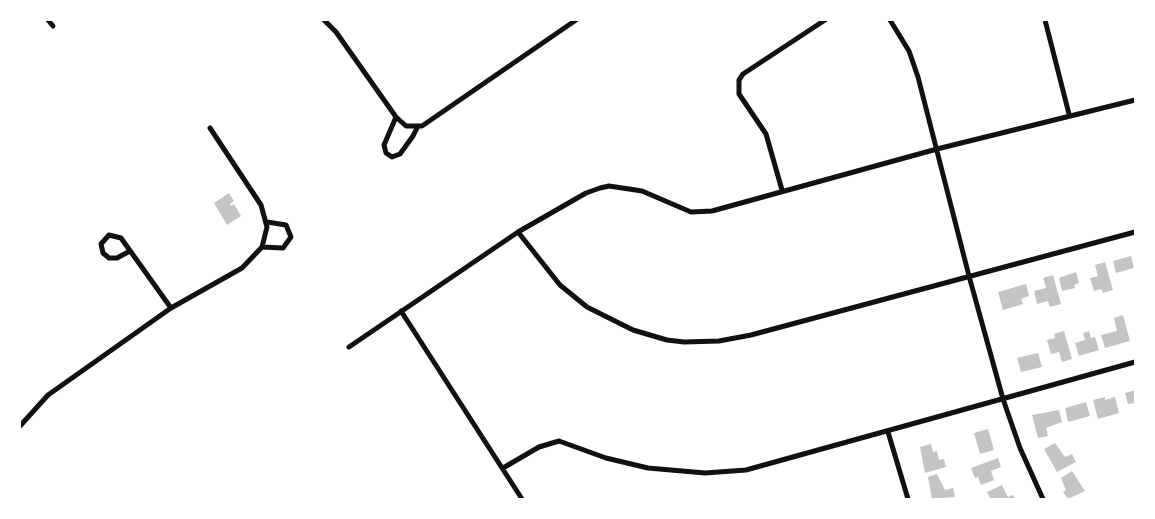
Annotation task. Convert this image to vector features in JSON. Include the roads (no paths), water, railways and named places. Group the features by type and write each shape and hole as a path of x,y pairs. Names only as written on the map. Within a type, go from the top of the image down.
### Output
{"street":[{"path":"48,20 53,26"},
{"path":"324,20 336,32 396,117 406,126 422,126 576,20"},
{"path":"782,190 766,134 739,94 739,80 743,74 825,20"},
{"path":"890,20 902,39 913,63 937,149 968,276 1003,399 1025,461 1043,499"},
{"path":"1045,20 1069,114"},
{"path":"349,347 518,232 586,193 609,186 642,191 683,210 702,212 1069,114 1135,100"},
{"path":"396,117 384,145 386,153 392,157 400,154 418,126"},
{"path":"20,426 48,395 171,308 242,268 262,247 267,222 257,195 210,128"},
{"path":"262,247 280,249 287,245 291,237 286,225 267,222"},
{"path":"518,232 560,285 587,307 633,330 667,340 684,342 719,341 751,335 1135,232"},
{"path":"130,251 118,258 109,258 103,253 101,244 106,237 113,235 121,238 171,308"},
{"path":"401,311 522,499"},
{"path":"503,468 539,447 559,441 626,464 680,472 723,473 746,470 1135,362"},
{"path":"888,432 908,499"}]}
